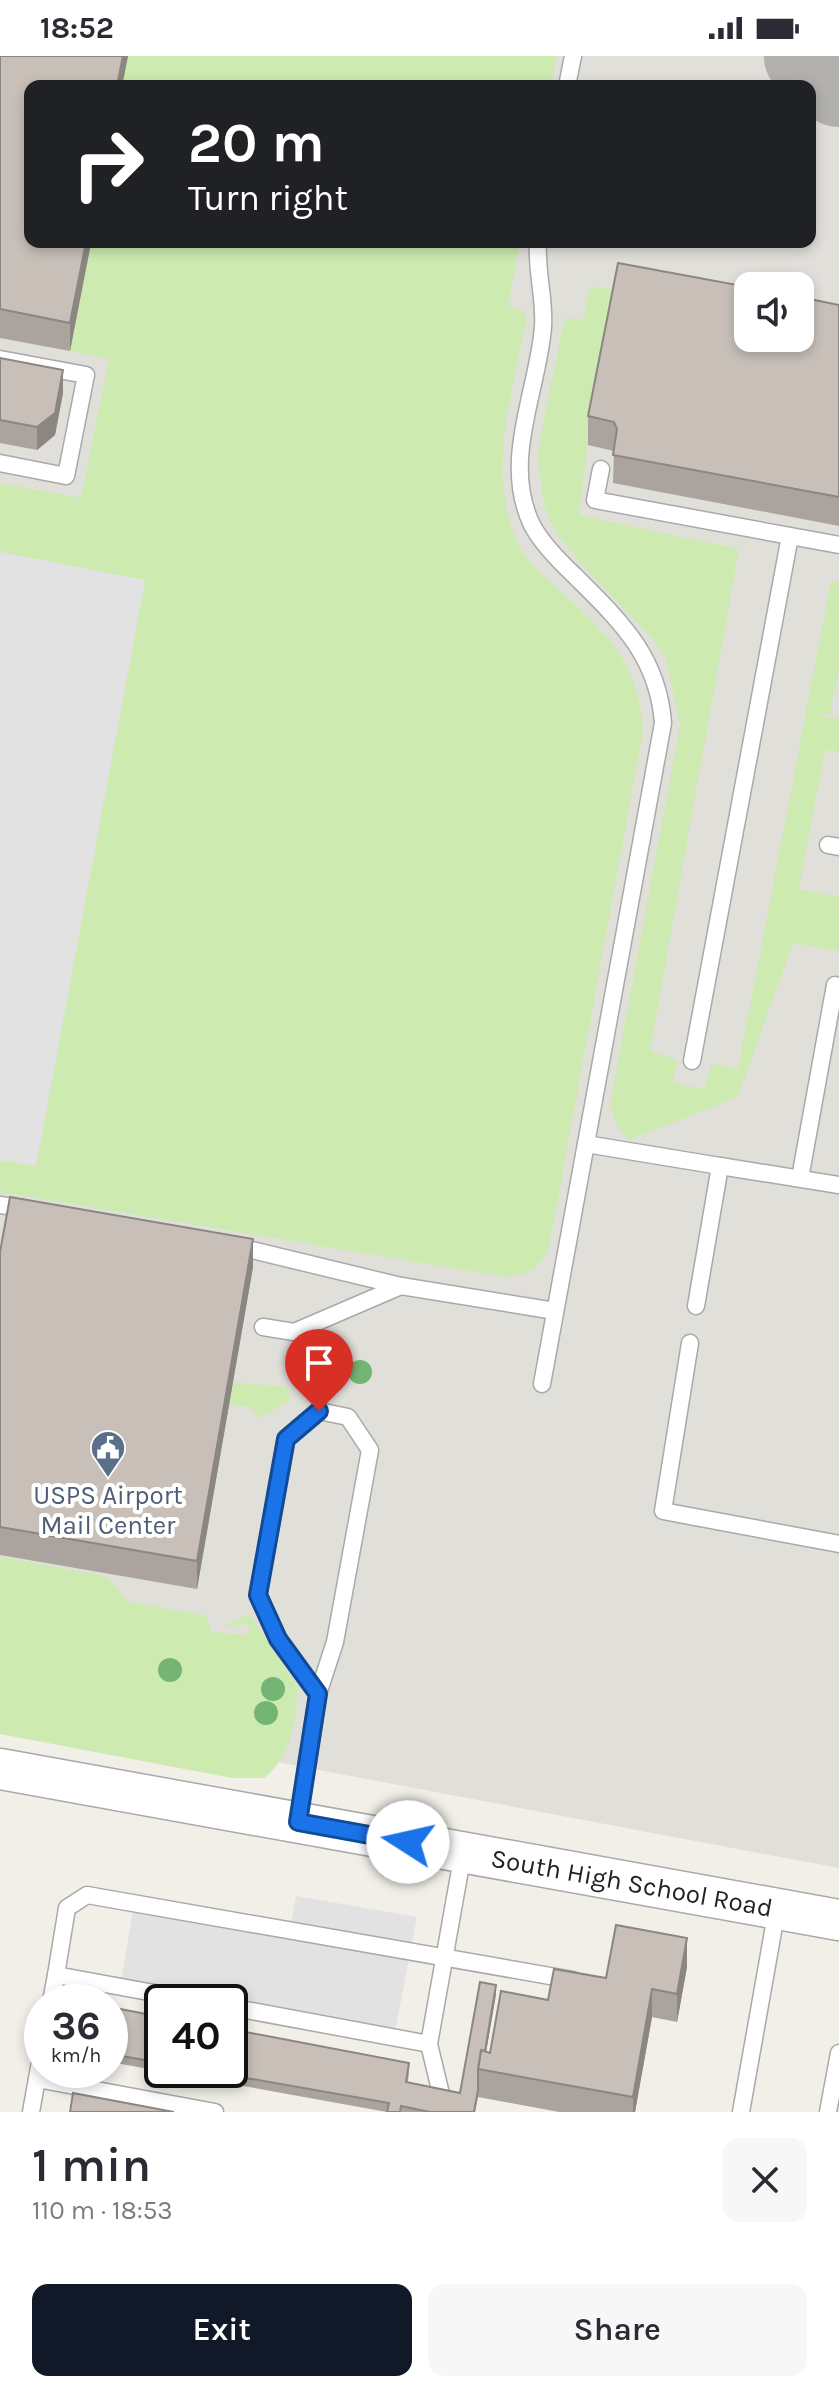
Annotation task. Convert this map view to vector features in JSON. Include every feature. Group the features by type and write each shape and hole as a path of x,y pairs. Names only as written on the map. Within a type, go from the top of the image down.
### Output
{"street":[{"name":"South High School Road","path":"1,1775 298,1822 839,1920"}],"lane":[{"path":"568,80 573,56"},
{"path":"538,248 543,330 520,454 525,502 541,539 628,631 644,655 657,680 663,723 542,1384"},
{"path":"0,359 86,375 66,476 0,463"},
{"path":"601,469 595,500 839,545"},
{"path":"692,1061 790,536"},
{"path":"800,1178 837,986"},
{"path":"586,1144 839,1185"},
{"path":"696,1306 720,1166"},
{"path":"0,1205 45,1213"},
{"path":"211,1242 401,1286 555,1311"},
{"path":"263,1327 294,1332 401,1286"},
{"path":"690,1343 663,1511 839,1544"},
{"path":"298,1822 318,1694 335,1642 370,1450 348,1417 319,1411 286,1439 258,1595 278,1639 318,1694"},
{"path":"440,2112 442,2098 429,2044 464,1852"},
{"path":"54,1984 67,1908 87,1895 596,1984"},
{"path":"741,2112 777,1908"},
{"path":"56,1975 144,1991"},
{"path":"248,2010 429,2044"},
{"path":"828,2112 839,2053"},
{"path":"31,2112 35,2088"},
{"path":"86,2088 215,2112"}],"shaded area":[{"path":"0,56 839,56 839,1868 0,1710"},
{"path":"0,552 145,580 36,1166 0,1160"},
{"path":"296,1896 417,1917 394,2037 248,2006 248,1984 144,1984 144,1991 121,1984 134,1904 290,1929"}],"green space":[{"path":"128,56 556,56 551,80 123,80"},
{"path":"90,248 519,248 508,306 524,311 526,320 505,432 504,489 509,517 518,544 529,561 616,648 635,685 643,731 549,1247 538,1266 521,1275 506,1277 0,1192 0,1160 36,1165 145,581 0,552 0,483 81,498 109,359 70,351"},
{"path":"590,286 618,291 588,444 579,515 739,549 650,1051 677,1060 673,1083 704,1089 712,1064 738,1069 831,581 839,582 839,668 830,714 818,714 839,719 839,752 825,750 799,889 839,897 839,951 793,943 738,1097 629,1140 617,1126 610,1106 680,725 666,659 656,643 578,560 557,534 545,509 538,462 540,439 565,318 583,320"},
{"path":"233,1382 284,1387 290,1391 289,1401 260,1418 249,1407 229,1404"},
{"path":"0,1557 106,1576 129,1602 205,1615 212,1632 246,1635 250,1629 247,1624 223,1626 249,1614 297,1685 291,1736 281,1760 264,1778 232,1778 0,1734"}],"building":[{"path":"0,56 123,56 118,80 24,80 24,248 85,248 70,323 0,309"},
{"path":"618,263 734,284 734,352 814,352 814,300 839,305 839,497 613,455 617,429 614,422 588,416"},
{"path":"0,358 63,370 55,413 37,427 0,420"},
{"name":"USPS Airport Mail Center","path":"10,1197 253,1239 197,1561 0,1527 0,1252"},
{"path":"616,1925 687,1938 677,1994 652,1989 633,2097 478,2069 481,2050 490,2053 501,1991 548,2000 554,1969 606,1978"},
{"path":"480,1982 496,1985 485,2051 481,2050 474,2112 430,2112 401,2106 400,2112 387,2112 389,2103 248,2078 248,2032 409,2063 406,2082 460,2093"},
{"path":"128,2010 144,2014 144,2060 128,2057"},
{"path":"73,2093 174,2112 70,2112"}],"taxiway":[{"path":"809,56 839,82"}],"place":[{"name":"USPS Airport Mail Center","path":"108,1479"}],"route":[{"path":"319,1411 286,1439 258,1595 278,1639 318,1694 298,1822 408,1842"}]}
